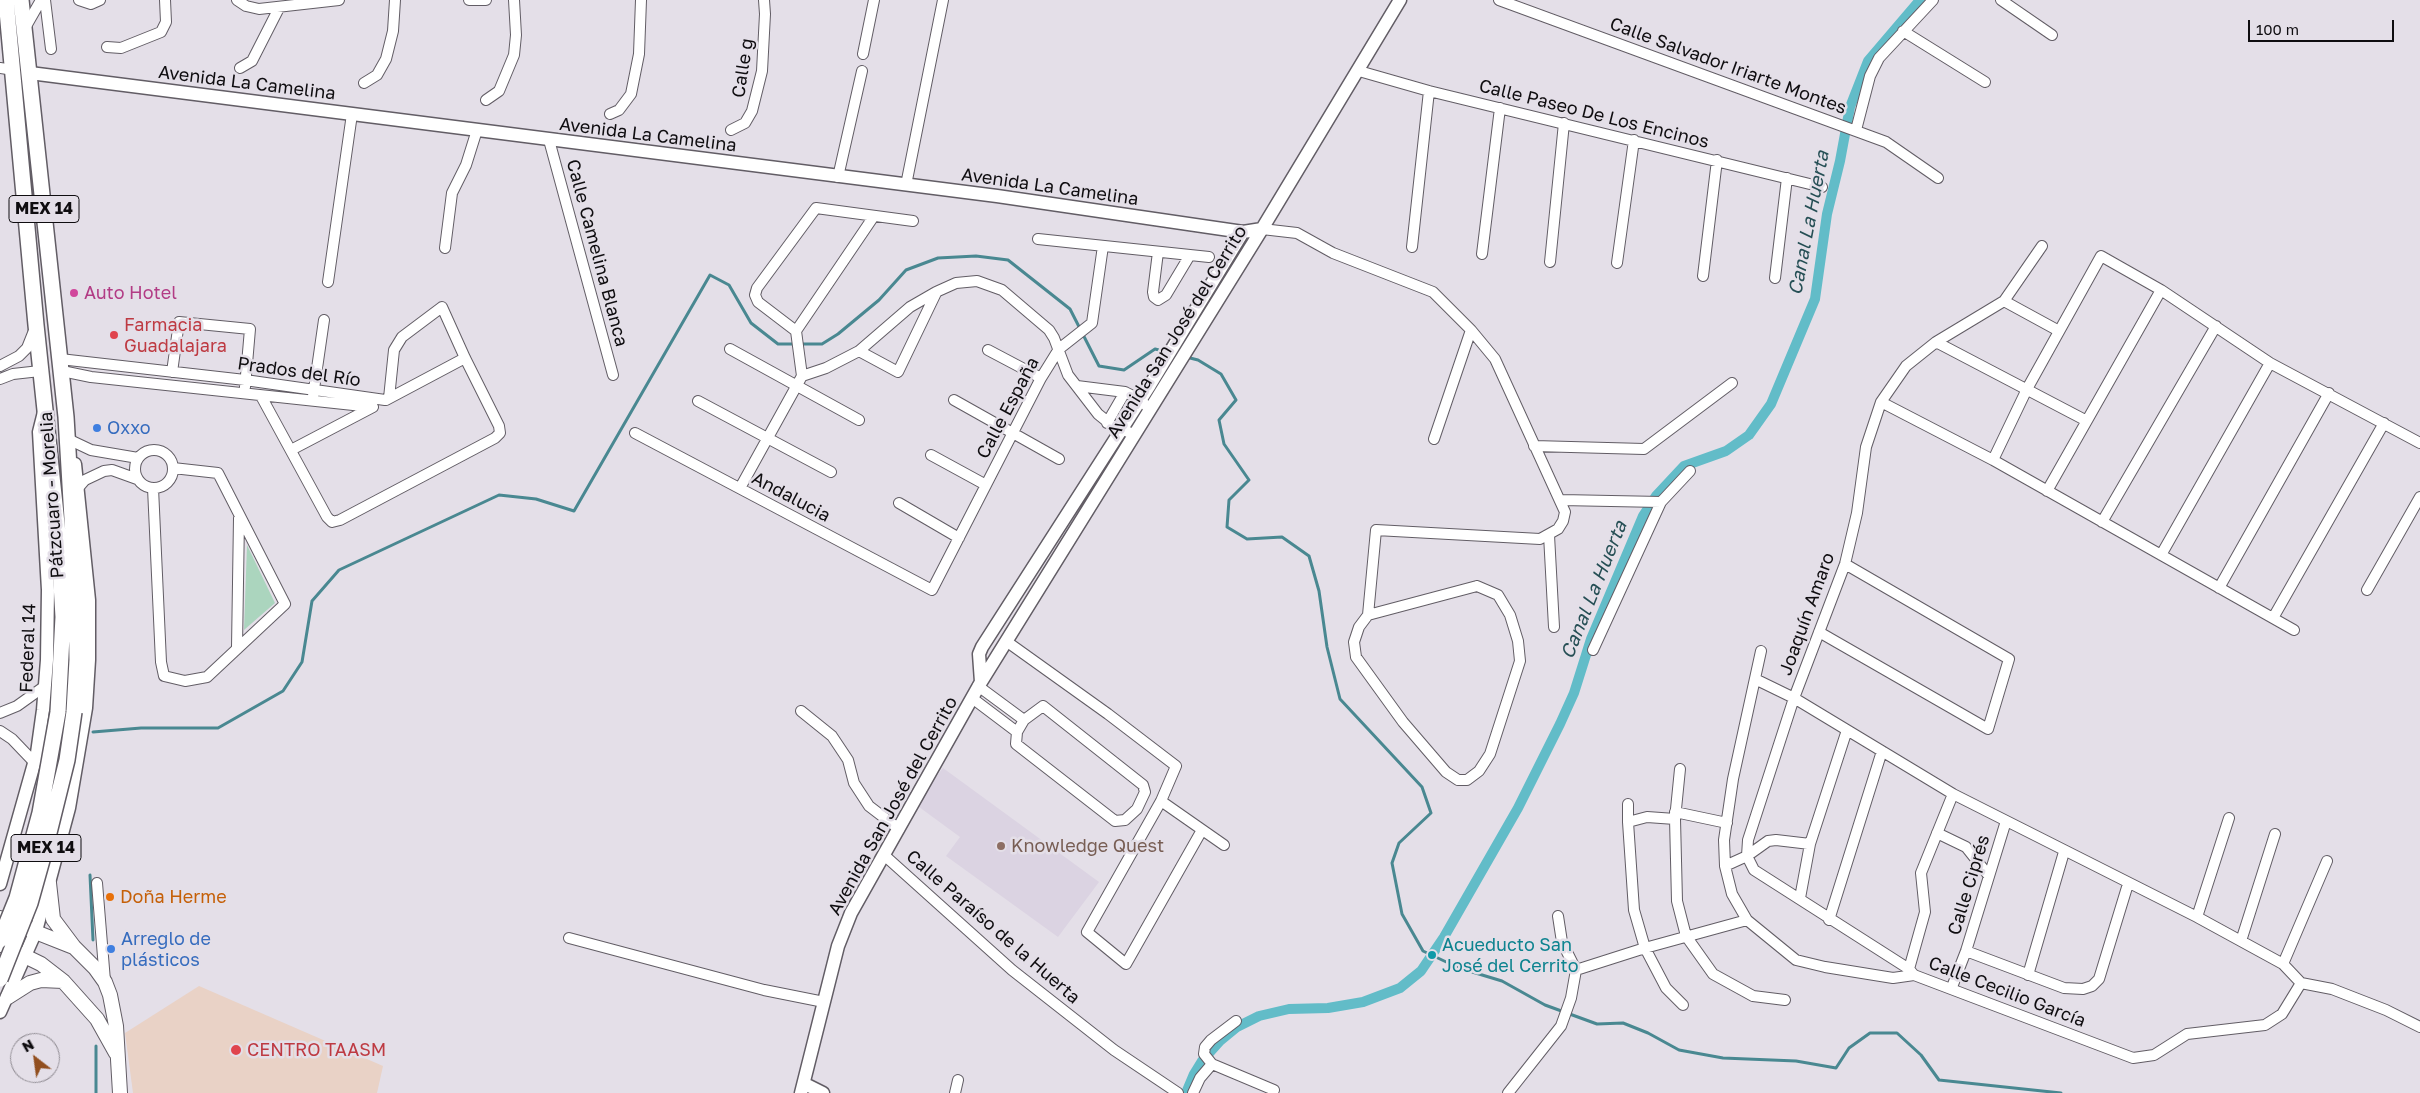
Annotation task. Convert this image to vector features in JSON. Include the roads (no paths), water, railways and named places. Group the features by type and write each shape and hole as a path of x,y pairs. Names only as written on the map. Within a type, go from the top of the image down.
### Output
{"main road":[{"name":"MEX 14","path":"0,940 17,898 40,813 58,712 63,618 58,533 7,69 6,0"},
{"name":"Pátzcuaro - Morelia","path":"0,979 30,903 67,760 74,712 77,660 76,586 66,417 21,0"},
{"path":"48,883 53,919 74,947 95,968 105,982 113,1009 119,1060 120,1093"},
{"path":"0,918 74,947"},
{"path":"0,944 26,955 62,981 97,1019 119,1060"},
{"path":"8,997 30,983 41,980 62,981"}],"street":[{"path":"21,0 27,0"},
{"path":"25,28 41,0"},
{"path":"45,0 51,50"},
{"path":"79,0 91,4 100,0"},
{"path":"107,47 121,48 161,32 166,22 165,0"},
{"path":"237,0 246,6 259,8 279,8 339,0"},
{"path":"364,83 377,75 386,59 393,31 395,0"},
{"path":"469,0 486,0"},
{"path":"486,100 499,90 514,55 516,35 514,0"},
{"path":"610,114 619,110 631,94 639,54 642,0"},
{"name":"Calle g","path":"731,130 745,123 752,111 762,71 766,14 764,0"},
{"path":"863,54 874,0"},
{"path":"906,185 943,0"},
{"name":"Avenida San José del Cerrito","path":"1181,346 1262,229 1359,71 1400,0"},
{"name":"Calle Salvador Iriarte Montes","path":"1499,0 1854,129 1870,76 1879,58 1932,0"},
{"path":"2001,0 2052,35"},
{"path":"240,68 252,61 279,8"},
{"path":"1903,31 1986,82"},
{"path":"838,177 862,71"},
{"name":"Calle Paseo De Los Encinos","path":"1359,71 1429,91 1822,187"},
{"name":"Avenida La Camelina","path":"30,73 906,185 1243,232 1262,229"},
{"path":"1412,247 1429,91"},
{"path":"1482,254 1500,108"},
{"path":"328,282 352,114"},
{"path":"1550,262 1564,123"},
{"path":"1854,129 1886,142 1938,178"},
{"path":"445,248 452,193 466,165 477,130"},
{"name":"Calle Camelina Blanca","path":"549,140 613,375"},
{"path":"1617,262 1634,140"},
{"path":"1703,276 1717,160"},
{"path":"1775,278 1787,178"},
{"path":"740,488 802,376 797,335 758,302 755,295 757,288 816,208 913,221"},
{"path":"797,335 874,216"},
{"path":"1262,229 1297,233 1333,253 1433,292 1471,330 1494,359 1565,512 1563,521 1549,535 1540,539 1376,530 1368,614 1359,627 1354,642 1356,657 1403,722 1446,772 1458,780 1467,780 1479,771 1490,754 1520,661 1518,641 1510,615 1498,595 1476,586 1368,614"},
{"name":"Avenida San José del Cerrito","path":"980,684 979,654 982,647 1121,430 1145,404 1171,363 1243,232"},
{"path":"1038,239 1209,257"},
{"name":"Calle España","path":"932,590 1041,378 1059,349 1088,328 1094,319 1103,246"},
{"name":"Joaquín Amaro","path":"1747,856 1748,840 1794,698 1845,564 1857,512 1866,447 1881,402 1906,366 1936,342 2004,301 2042,246"},
{"path":"1158,252 1154,292 1154,297 1158,300 1166,295 1190,255"},
{"path":"1992,460 2026,389 2101,256 2161,290 2270,363 2420,443"},
{"path":"802,376 826,368 859,351 910,307 936,292 956,283 977,281 1002,290 1049,330 1059,349 1063,366 1077,386 1108,423 1134,434"},
{"path":"2047,491 2085,420 2161,290"},
{"path":"859,351 898,372 936,292"},
{"path":"2004,301 2059,331"},
{"path":"261,396 327,517 332,522 340,520 496,438 500,432 499,426 442,307 402,338 394,350 387,399"},
{"path":"312,400 324,320"},
{"path":"172,372 179,322 250,329 245,393"},
{"path":"0,366 19,356 27,348 36,325"},
{"path":"2102,522 2216,326"},
{"path":"1434,439 1471,330"},
{"path":"1936,342 2085,420"},
{"path":"730,349 859,420"},
{"path":"988,350 1041,378"},
{"path":"292,450 465,358"},
{"path":"2161,555 2270,363"},
{"path":"61,365 91,377 372,407"},
{"name":"Prados del Río","path":"61,365 172,372 387,399"},
{"path":"0,379 13,374 40,371"},
{"path":"1534,446 1644,449 1732,383"},
{"path":"1077,386 1125,392 1145,404"},
{"path":"1108,423 1115,407 1125,392"},
{"path":"2218,588 2329,393"},
{"path":"954,400 1059,459"},
{"path":"698,401 831,472"},
{"path":"1881,402 1992,460 2294,630"},
{"name":"Avenida San José del Cerrito","path":"803,1088 838,946 851,913 980,684 1134,434 1145,404"},
{"name":"Federal 14","path":"0,884 34,762 43,710 47,660 48,590 38,432 44,409"},
{"path":"0,1012 36,931 69,808 86,698 89,660 89,600 78,488 72,441 66,417"},
{"path":"2273,618 2384,423"},
{"name":"Andalucia","path":"635,433 932,590"},
{"path":"72,441 102,453 138,458"},
{"path":"78,488 85,480 104,471 112,470 137,478 147,487 153,488 165,484 170,480 173,468 169,457 159,450 147,451 138,458 135,472 137,478"},
{"path":"931,455 986,485"},
{"path":"153,488 161,662 164,676 185,681 208,677 285,604 218,473 173,468"},
{"path":"1593,650 1660,502 1690,472"},
{"path":"2366,590 2420,498"},
{"path":"1561,500 1660,502"},
{"path":"899,503 958,538"},
{"path":"237,648 238,515"},
{"path":"1549,535 1554,626"},
{"path":"1819,632 1988,729 2009,658 1845,564"},
{"path":"1006,641 1084,696 1176,766 1161,800 1088,932 1126,964 1202,830"},
{"path":"982,647 986,659 996,657"},
{"name":"Calle Cecilio García","path":"1761,652 1733,779 1724,840 1725,866 1732,894 1747,920 1796,960 1893,978 1911,972 2133,1058 2154,1055 2187,1034 2264,1025 2282,1014 2301,983"},
{"path":"1755,679 1794,698 1953,794 2064,852 2197,917 2284,964 2301,983 2332,989 2386,1010 2420,1027"},
{"path":"980,684 1024,720"},
{"path":"0,713 17,706 44,686"},
{"path":"972,698 1018,732"},
{"path":"1044,706 1143,785 1145,792 1137,809 1125,820 1115,821 1016,744 1018,732 1024,720 1044,706"},
{"path":"801,711 832,736 848,760 854,783 869,806 899,830"},
{"path":"1800,898 1810,844 1847,730"},
{"path":"0,731 12,739 34,762"},
{"path":"1829,920 1882,751"},
{"path":"1680,769 1675,816 1678,901 1686,936 1713,974 1753,996 1785,1000"},
{"path":"1747,856 1754,870 1800,898 1829,920 1911,972 1925,912 1922,873 1953,794"},
{"path":"1161,800 1224,845"},
{"path":"1628,804 1634,910 1645,948 1666,988 1683,1005"},
{"path":"1628,822 1647,817 1675,816 1727,823"},
{"path":"2197,917 2229,818"},
{"name":"Calle Ciprés","path":"1952,987 1966,951 2006,821"},
{"path":"1937,833 1966,847 1988,876"},
{"path":"2241,941 2275,834"},
{"path":"1725,866 1747,856 1768,841 1776,840 1810,844"},
{"path":"2028,975 2064,852"},
{"name":"Calle Paraíso de la Huerta","path":"884,854 1012,970 1114,1050 1178,1093"},
{"path":"2284,964 2326,861"},
{"path":"97,883 105,982"},
{"path":"1966,951 2064,988 2083,989 2092,986 2099,979 2128,884"},
{"path":"1508,1093 1561,1026 1571,998 1576,970 1562,942 1558,916"},
{"path":"1576,970 1686,936 1747,920"},
{"path":"569,938 764,990 824,1002"},
{"path":"1194,1093 1208,1060 1205,1047 1211,1040 1236,1021"},
{"path":"1208,1060 1274,1090"},
{"path":"955,1093 958,1080"},
{"path":"803,1088 823,1093"}],"waterway":[{"name":"Canal La Huerta","path":"1186,1093 1202,1061 1220,1041 1237,1027 1259,1016 1289,1009 1328,1008 1363,1002 1400,988 1421,971 1444,937 1518,808 1560,724 1574,693 1591,639 1643,516 1656,496 1684,466 1726,451 1749,435 1771,404 1815,299 1827,214 1840,161 1850,107 1868,61 1920,0"},
{"path":"93,732 141,728 218,728 283,691 302,662 312,601 339,570 499,495 536,499 574,511 710,275 729,285 751,323 778,344 822,344 838,334 879,300 906,270 938,258 976,256 1008,260 1070,309 1099,366 1124,370 1155,349 1167,352"},
{"path":"1186,357 1198,360 1221,374 1236,400 1219,420 1224,444 1249,480 1229,500 1227,527 1247,539 1282,537 1309,556 1319,591 1327,647 1340,699 1422,787 1431,813 1399,843 1392,863 1402,914 1423,951 1459,968 1502,981 1545,1005 1597,1024 1623,1023 1648,1033 1679,1050 1723,1058 1796,1061 1836,1068 1849,1048 1870,1033 1897,1033 1921,1055 1939,1080 2061,1093"},
{"path":"90,875 93,940"},
{"path":"96,1046 96,1093"}],"place":[{"name":"Auto Hotel","path":"74,293"},
{"name":"Farmacia Guadalajara","path":"114,335"},
{"name":"Oxxo","path":"97,428"},
{"name":"Knowledge Quest","path":"1001,846"},
{"name":"Doña Herme","path":"110,897"},
{"name":"Arreglo de plásticos","path":"111,949"},
{"name":"Acueducto San José del Cerrito","path":"1432,955"},
{"name":"CENTRO TAASM","path":"236,1050"}]}
